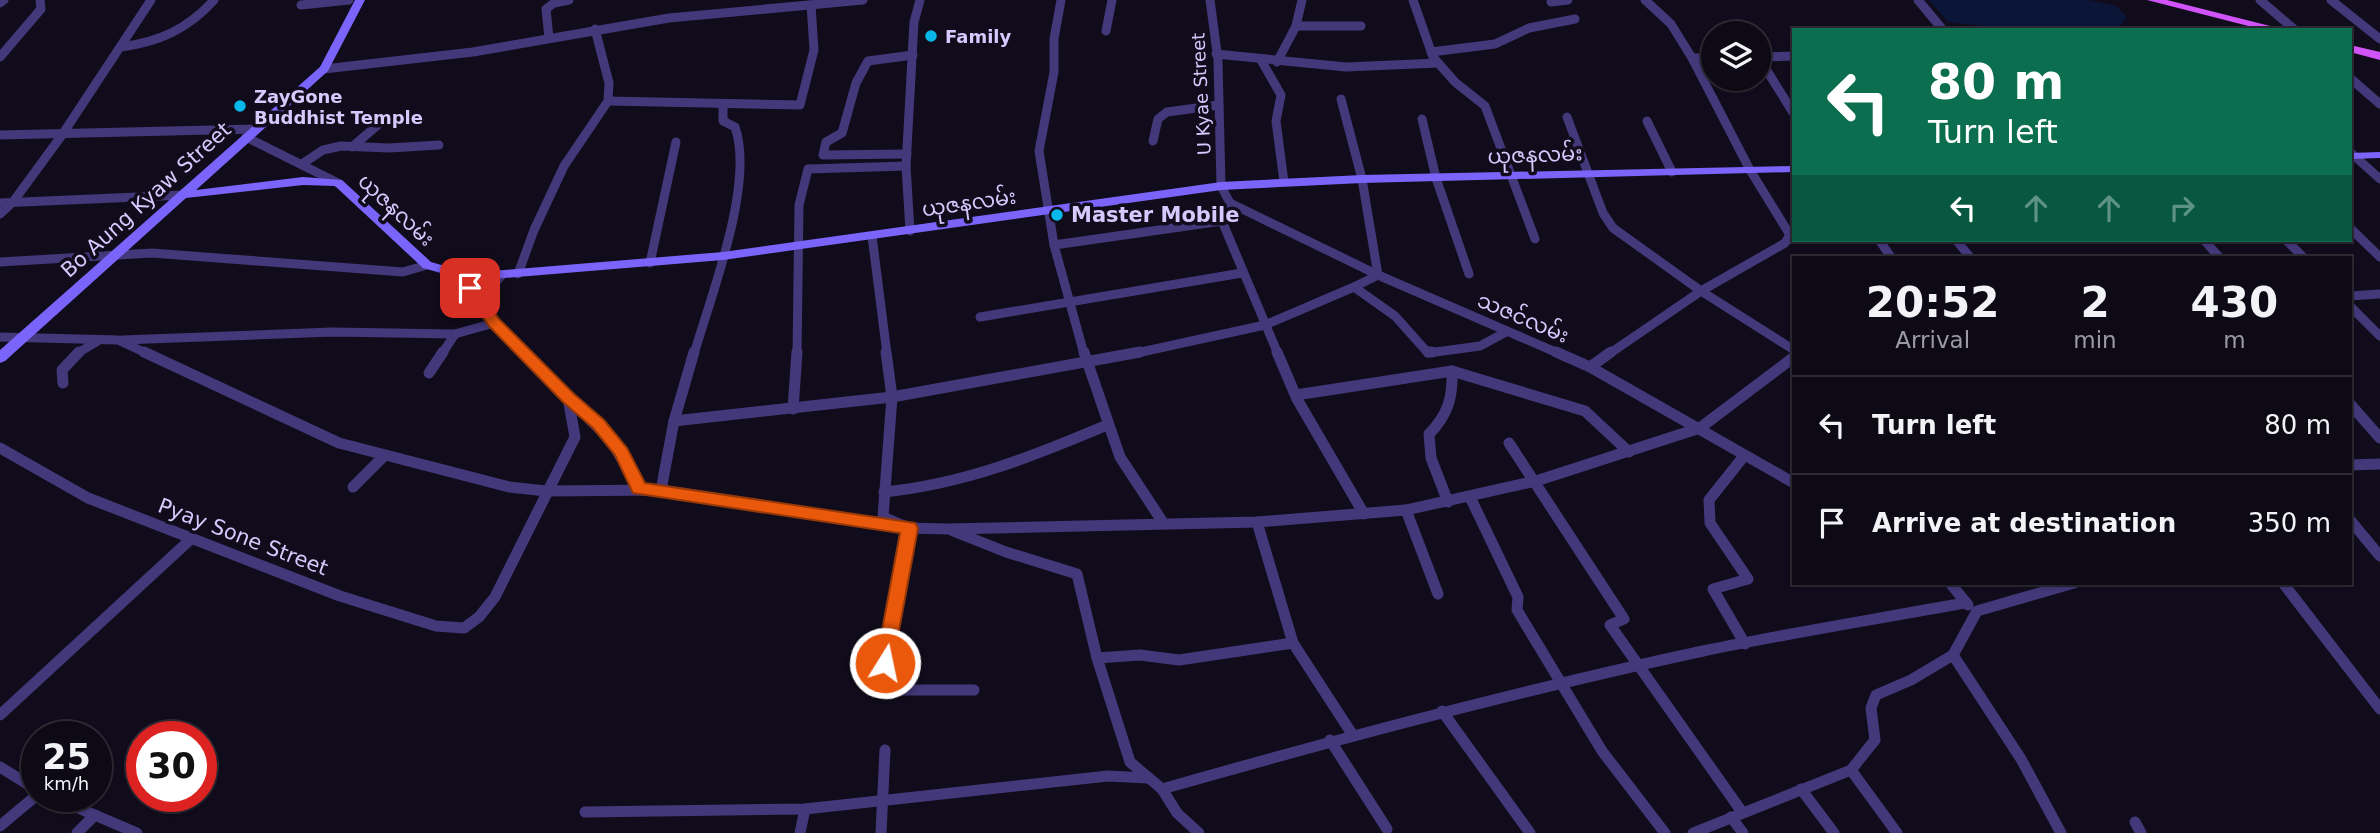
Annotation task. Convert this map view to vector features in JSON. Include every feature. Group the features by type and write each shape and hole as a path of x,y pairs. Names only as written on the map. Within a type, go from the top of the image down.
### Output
{"main road":[{"path":"2152,0 2271,28"},
{"path":"2352,49 2380,56"}],"street":[{"path":"0,3 5,0"},
{"path":"0,57 41,9 40,0"},
{"path":"0,214 13,202 62,135 151,0"},
{"path":"121,47 149,44 172,36 199,17 214,0"},
{"path":"301,5 349,0"},
{"name":"Bo Aung Kyaw Street","path":"0,358 324,69 360,0"},
{"path":"549,38 546,9 554,3 569,0"},
{"path":"324,69 473,52 670,18 863,0"},
{"path":"910,231 906,166 914,22 920,0"},
{"path":"1061,0 1054,39 1054,72 1039,151 1054,245 1087,365 1107,425 1120,457 1164,524"},
{"path":"1106,31 1112,0"},
{"name":"U Kyae Street","path":"1209,0 1216,54 1221,186"},
{"path":"1277,62 1296,26 1302,0"},
{"path":"1413,0 1431,52 1438,63 1455,82 1485,106 1535,239"},
{"path":"1551,2 1568,0"},
{"path":"1590,367 1701,291 1785,243 1790,235 1750,170 1692,58 1671,24 1645,0"},
{"path":"1917,0 1941,28"},
{"path":"2260,0 2293,28"},
{"path":"2331,0 2380,39"},
{"path":"608,101 800,105 808,62 814,50 811,5"},
{"path":"1431,52 1495,44 1529,28 1575,19"},
{"path":"1296,26 1360,26"},
{"path":"517,274 534,230 565,166 608,101 608,83 595,29"},
{"path":"1216,54 1277,62 1366,68 1438,63"},
{"path":"907,154 823,155 826,142 842,133 856,83 868,61 913,55"},
{"path":"1771,57 1792,56"},
{"path":"1692,58 1701,58"},
{"path":"1261,60 1280,95 1276,121 1284,182"},
{"path":"1771,77 1792,111"},
{"path":"2352,80 2380,104"},
{"path":"674,421 892,397 1087,365 1265,325 1354,287 1378,275 1362,179 1341,99"},
{"path":"661,490 674,421 723,257 741,175 740,141 735,127 723,121 723,105"},
{"path":"1153,141 1158,119 1167,112 1219,105"},
{"path":"1567,117 1603,213 1613,228 1701,291 1792,349"},
{"path":"1422,119 1436,178 1469,274"},
{"path":"1647,121 1672,172"},
{"path":"352,147 379,124"},
{"path":"0,135 250,133 338,184"},
{"path":"650,263 676,142"},
{"path":"302,164 330,148 439,145"},
{"path":"2352,154 2380,155"},
{"path":"2352,154 2380,179"},
{"path":"793,409 799,317 799,205 807,169 906,166"},
{"name":"ယုဇနလမ်း","path":"183,195 303,181 338,184 427,265 461,275 502,275 723,257 1221,186 1362,179 1792,169"},
{"path":"1221,186 1230,203 1222,221 1242,273 1296,395 1364,514"},
{"path":"0,203 183,195"},
{"name":"သဇင်လမ်း","path":"1230,203 1378,275 1590,367 1792,482"},
{"path":"1054,245 1222,221"},
{"path":"2352,230 2380,257"},
{"path":"872,236 892,397 883,517 909,528"},
{"path":"1958,242 1969,256"},
{"path":"2206,242 2218,256"},
{"path":"2288,242 2302,256"},
{"path":"0,262 152,253 403,272 427,265"},
{"path":"981,317 1242,273"},
{"path":"461,275 494,323 568,398 598,424 622,452 639,488"},
{"path":"479,301 502,275"},
{"path":"1354,287 1400,319 1428,352 1480,346 1506,332"},
{"path":"2352,296 2380,294"},
{"path":"2352,308 2380,336"},
{"path":"0,337 118,340 332,332 455,334 494,323"},
{"path":"429,373 455,334"},
{"path":"63,383 62,370 73,356 100,339"},
{"path":"118,340 339,443 509,487 546,491 639,488 661,490 909,528 1257,522 1406,510 1536,481 1700,428 1792,359"},
{"path":"1296,395 1452,371 1585,411 1629,452"},
{"path":"1447,502 1431,458 1429,434 1441,423 1454,397 1452,371"},
{"path":"546,491 575,437 568,398"},
{"path":"2352,406 2380,438"},
{"path":"884,492 925,490 978,477 1021,463 1107,425"},
{"path":"1509,443 1624,619 1610,625 1737,814 1743,833"},
{"name":"Pyay Sone Street","path":"0,448 88,498 340,596 436,626 464,628 479,617 495,597 546,491"},
{"path":"353,486 383,456"},
{"path":"1744,456 1709,500 1710,523 1748,579 1713,589 1745,644"},
{"path":"2352,464 2380,464"},
{"path":"1469,497 1518,597 1517,610 1602,751 1665,833"},
{"path":"1406,510 1438,594"},
{"path":"1257,522 1293,643 1352,734"},
{"path":"2352,522 2380,556"},
{"path":"909,528 880,690 974,690"},
{"path":"947,528 1006,552 1077,574 1097,658 1130,762 1162,789 1177,813 1199,833"},
{"path":"0,715 192,538"},
{"path":"1951,585 1964,603 1977,611"},
{"path":"1693,833 1851,770 1875,740 1871,708 1876,695 1911,680 1953,655 1977,611 2067,585"},
{"path":"2285,585 2376,697 2380,709"},
{"path":"1162,789 1330,740 1443,711 1745,644 1964,603"},
{"path":"1097,658 1140,655 1179,660 1293,643"},
{"path":"1953,655 2021,759 2061,833"},
{"path":"1443,711 1530,833"},
{"path":"1330,740 1384,832"},
{"path":"881,833 885,750"},
{"path":"0,767 21,782"},
{"path":"1851,770 1897,833"},
{"path":"585,812 805,809 1108,776 1148,778"},
{"path":"1801,789 1834,833"},
{"path":"0,826 21,807"},
{"path":"800,833 805,809"},
{"path":"88,812 136,833"},
{"path":"78,833 95,815"}],"water":[{"path":"1929,0 2089,0 2116,6 2127,17 2119,28 1999,28 1948,22"}],"place":[{"name":"Family","path":"931,36"},
{"name":"ZayGone Buddhist Temple","path":"240,106"},
{"name":"Master Mobile","path":"1057,215"}],"route":[{"path":"470,288 494,323 568,398 598,424 622,452 639,488 909,528 885,663"}]}
